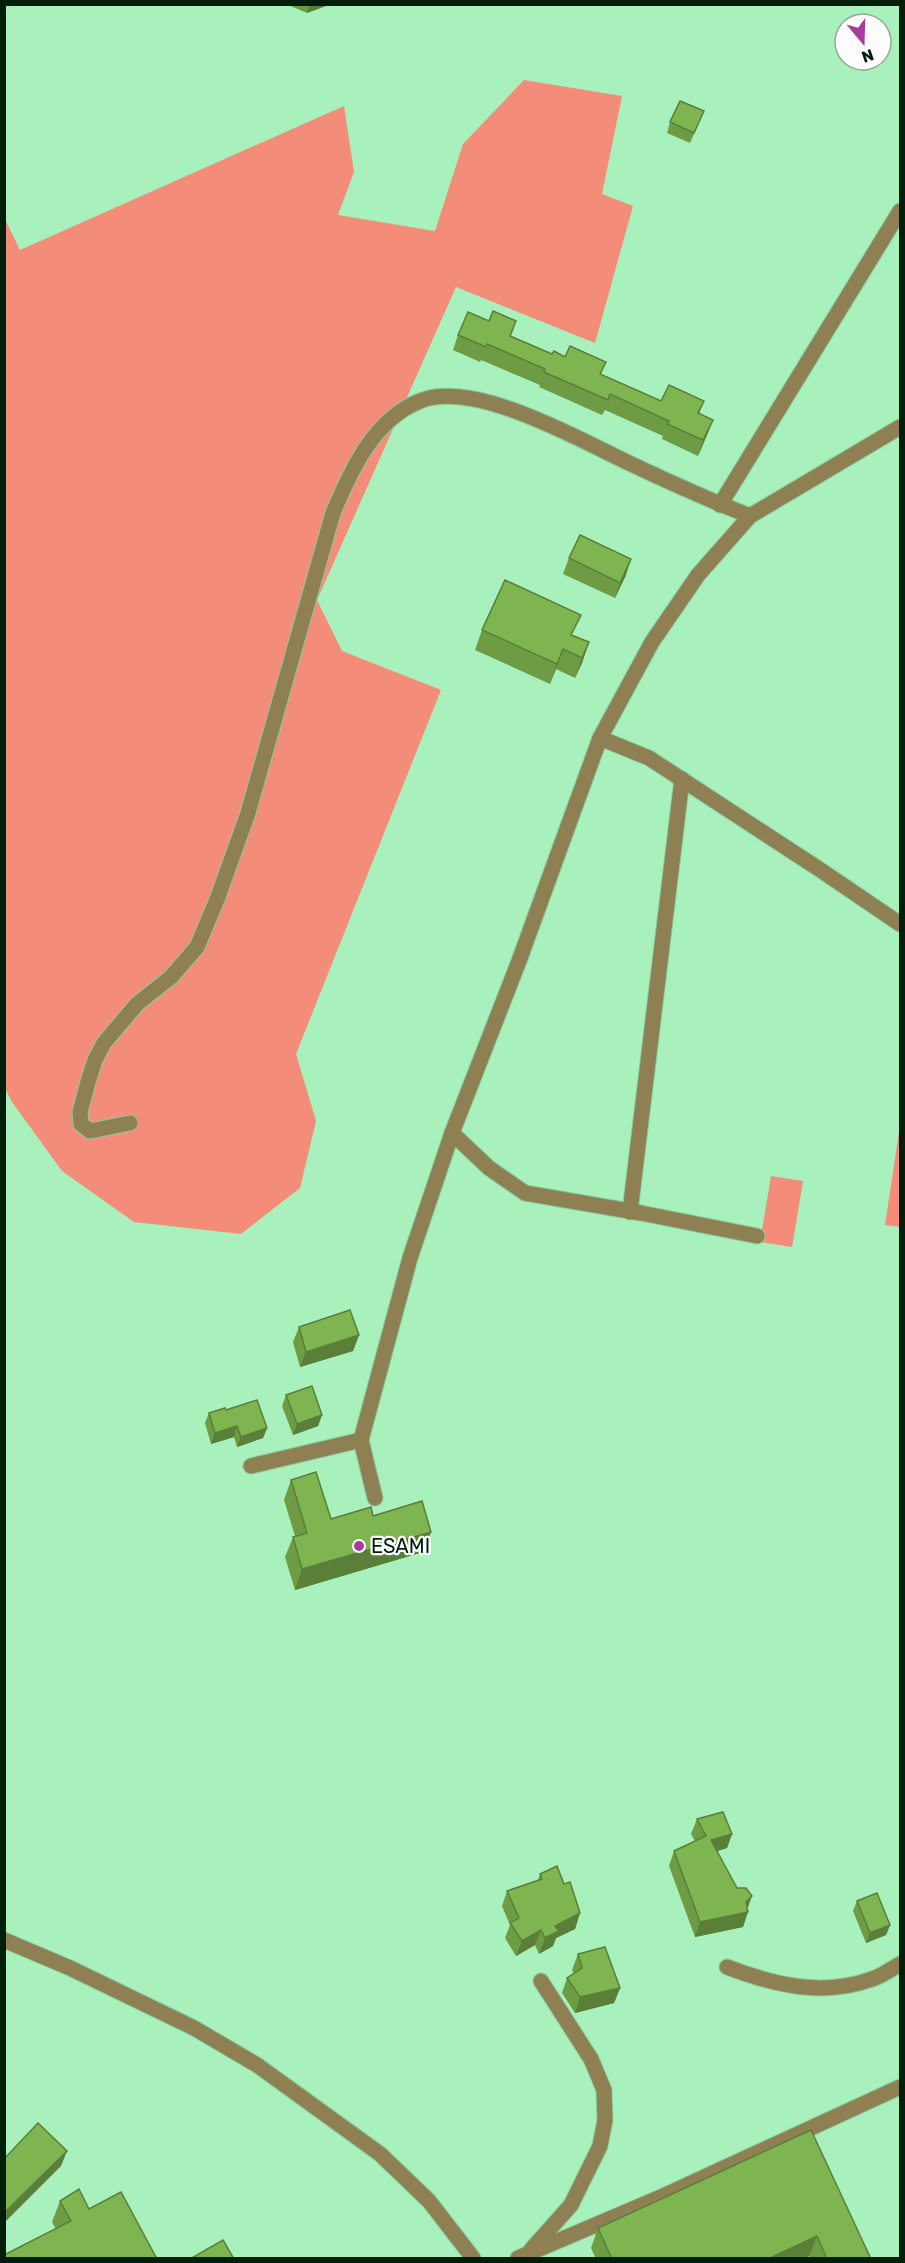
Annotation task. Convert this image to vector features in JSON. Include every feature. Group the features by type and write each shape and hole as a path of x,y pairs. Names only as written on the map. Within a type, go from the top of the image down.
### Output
{"street":[{"path":"720,505 900,211"},
{"path":"130,1123 90,1131 81,1124 80,1112 95,1060 104,1043 118,1025 137,1004 171,977 197,947 218,897 248,813 333,513 351,470 369,443 394,416 428,398 471,399 521,413 565,431 720,505 750,516"},
{"path":"375,1498 360,1440 410,1258 452,1134 519,961 600,738 652,642 698,575 750,516 900,427"},
{"path":"600,738 649,758 900,924"},
{"path":"630,1212 682,779"},
{"path":"452,1134 489,1168 525,1193 757,1236"},
{"path":"251,1466 360,1440"},
{"path":"4,1941 70,1968 194,2028 257,2065 380,2154 429,2201 473,2258"},
{"path":"727,1967 763,1981 821,1989 841,1988 873,1979 900,1964"},
{"path":"523,2256 571,2205 600,2146 605,2121 604,2090 591,2059 542,1981"},
{"path":"523,2256 661,2197 900,2087"}],"shaded area":[{"path":"524,80 622,96 602,194 633,206 595,343 456,287 317,600 342,651 441,690 296,1054 316,1121 300,1188 241,1234 134,1222 62,1171 12,1102 5,1088 4,217 20,250 344,106 354,172 338,215 435,231 463,144"},
{"path":"900,1125 900,1227 885,1225"},
{"path":"771,1176 803,1181 792,1247 760,1242"}],"building":[{"path":"680,101 704,111 694,133 670,122"},
{"path":"493,311 516,321 510,336 552,354 554,351 565,357 570,346 606,362 600,374 661,401 669,385 704,401 698,413 713,420 703,440 667,424 669,421 610,394 608,400 544,372 545,369 487,344 486,347 458,335 468,312 489,321"},
{"path":"580,535 631,559 620,583 569,558"},
{"path":"505,580 581,615 571,635 589,642 582,658 563,649 557,664 482,630"},
{"path":"350,1310 359,1335 306,1352 299,1327"},
{"path":"312,1386 322,1415 297,1424 286,1395"},
{"path":"257,1400 267,1428 241,1437 237,1426 215,1433 209,1413"},
{"path":"316,1472 331,1519 371,1507 373,1516 422,1501 431,1532 302,1569 293,1537 307,1533 291,1480"},
{"path":"723,1812 732,1834 711,1840 737,1888 746,1888 752,1896 746,1902 748,1912 700,1922 674,1851 706,1836 697,1819"},
{"path":"557,1866 564,1884 570,1882 580,1913 555,1926 559,1931 545,1938 541,1930 522,1941 510,1923 519,1918 507,1891 542,1879 540,1874"},
{"path":"877,1893 890,1925 870,1933 857,1901"},
{"path":"605,1947 620,1988 580,1997 567,1978 582,1968 578,1954"},
{"path":"38,2123 67,2151 4,2213 4,2159"},
{"path":"811,2130 871,2259 827,2259 817,2236 768,2259 612,2259 598,2228"},
{"path":"79,2189 89,2209 121,2192 157,2259 4,2259 4,2255 71,2221 60,2201"},
{"path":"223,2240 234,2259 190,2259"}],"place":[{"name":"ESAMI","path":"359,1546"}]}
